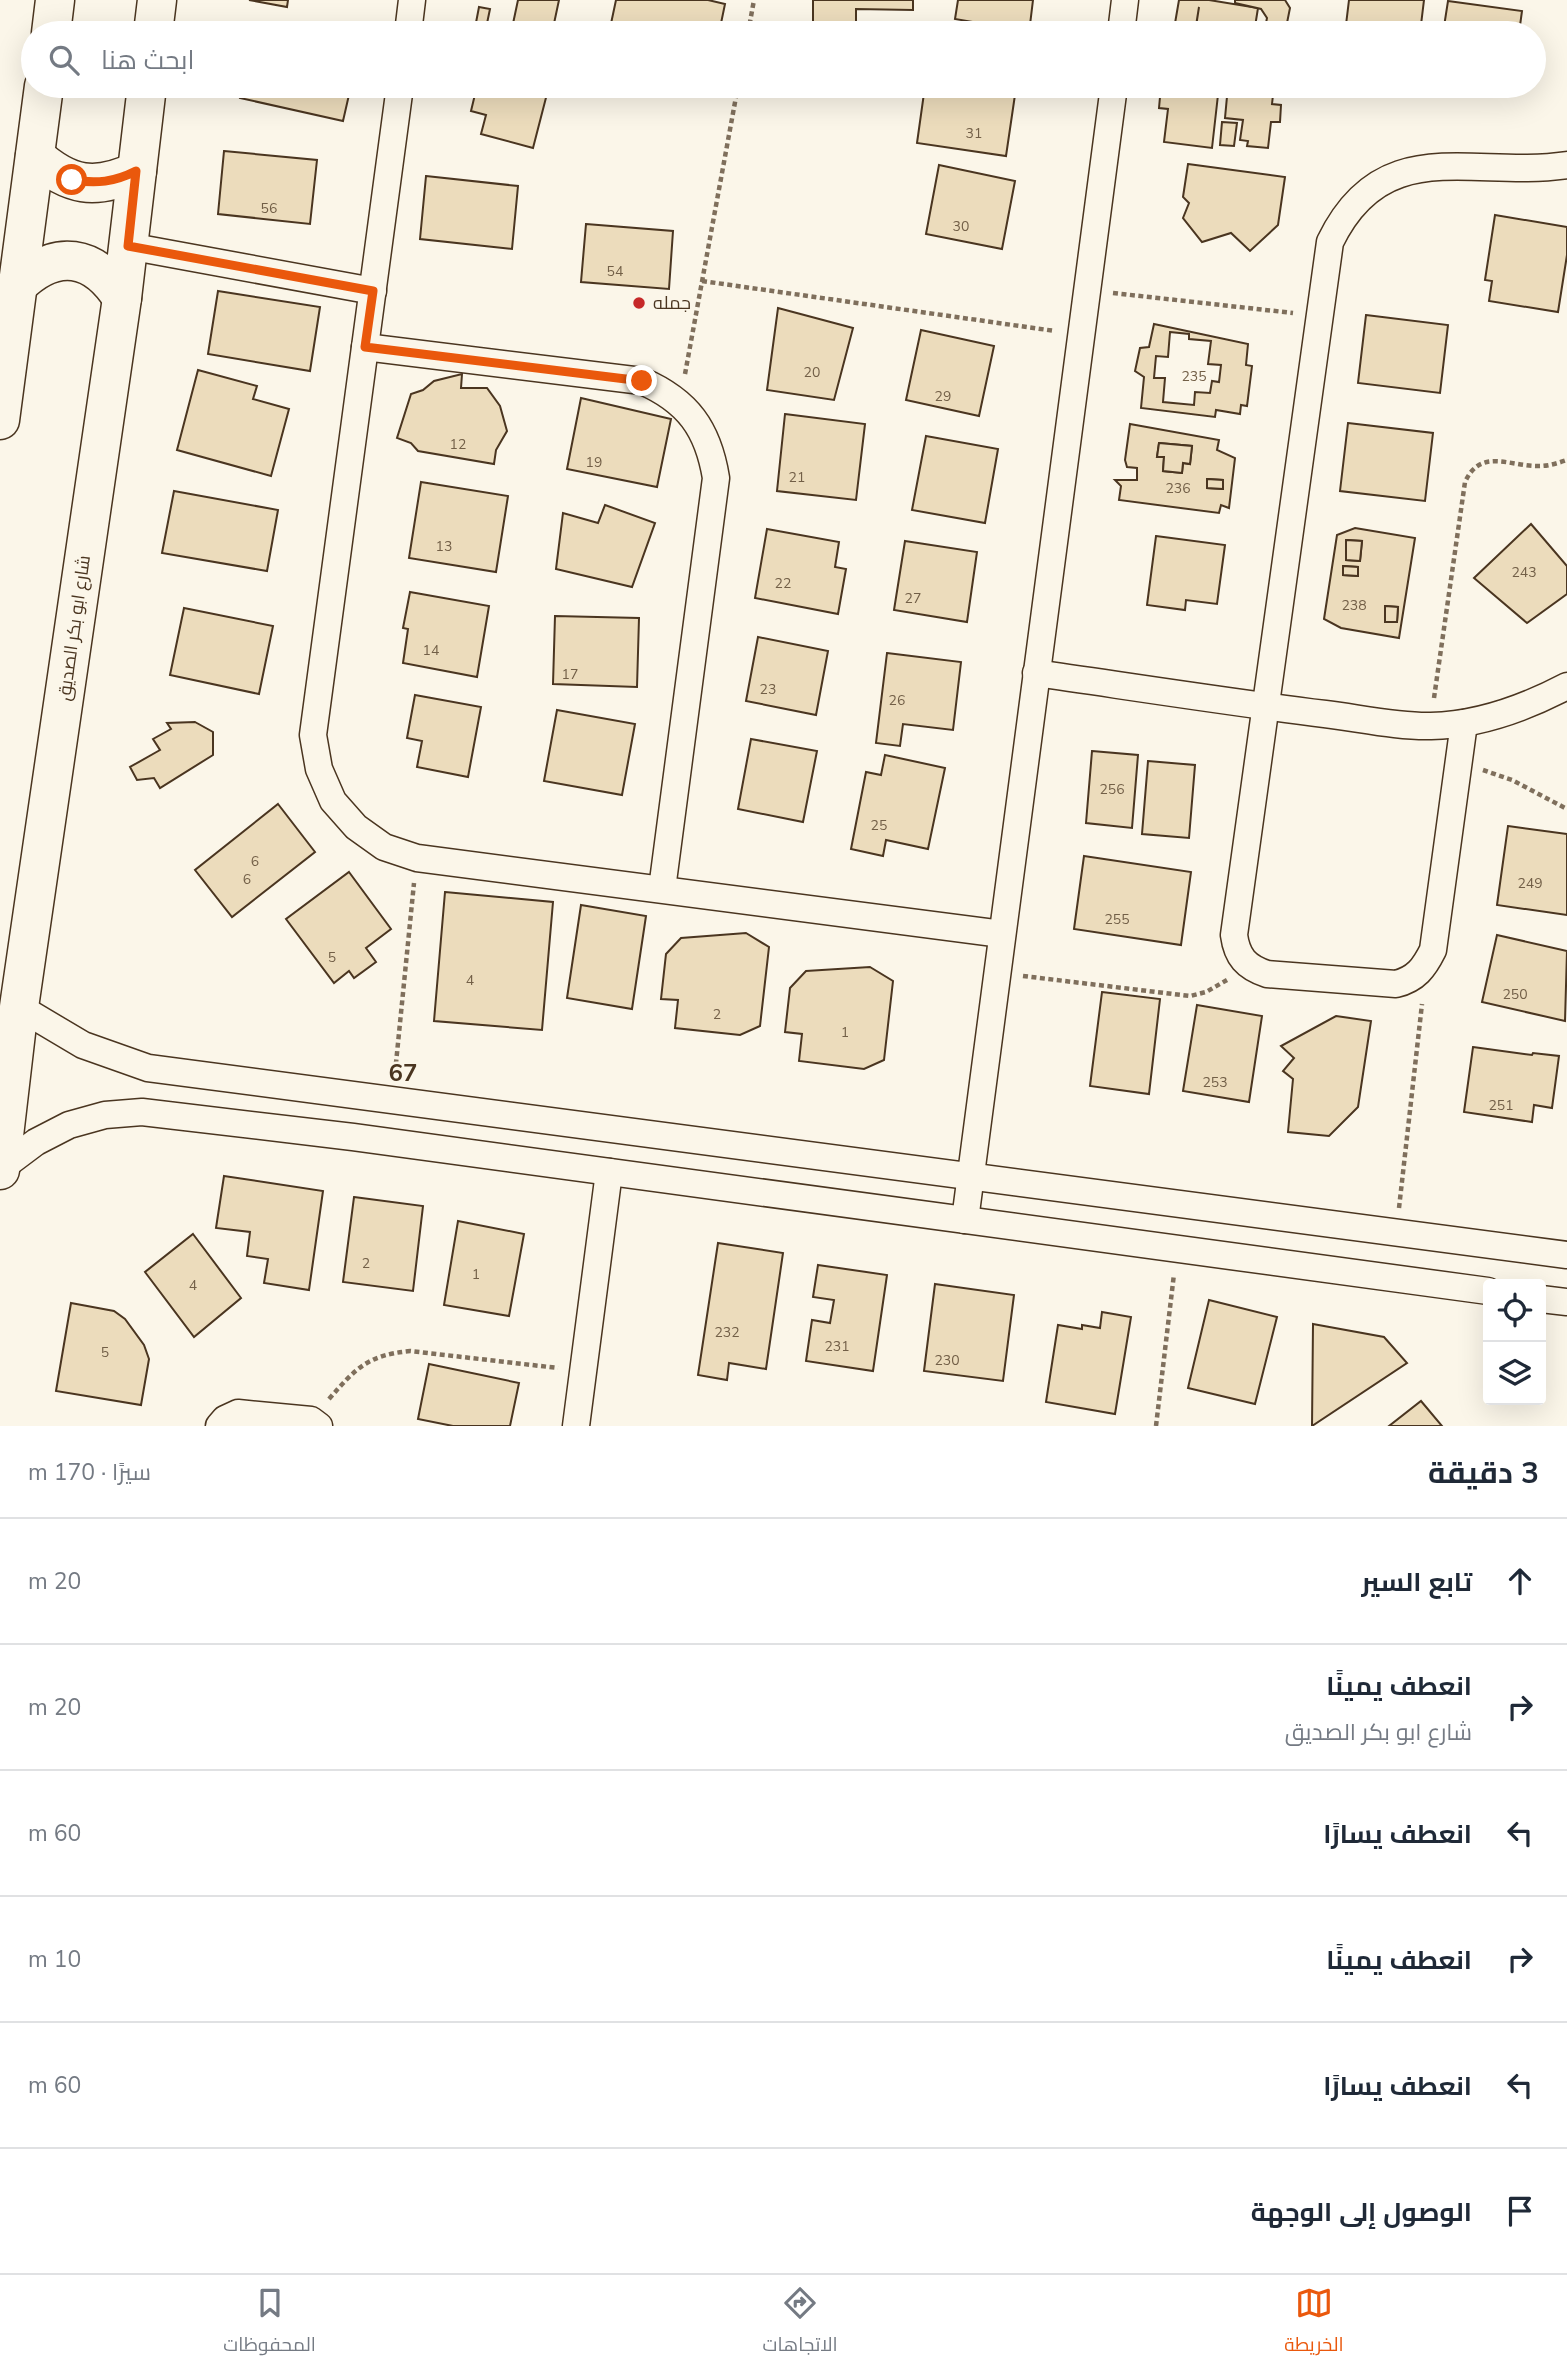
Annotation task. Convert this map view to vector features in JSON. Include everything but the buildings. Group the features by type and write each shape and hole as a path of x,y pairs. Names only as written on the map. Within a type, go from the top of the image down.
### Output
{"main road":[{"path":"52,21 55,0"},
{"path":"154,21 157,0"},
{"path":"0,420 42,98"},
{"name":"شارع ابو بكر الصديق","path":"0,1169 19,1007 122,298 145,98"},
{"path":"35,156 52,171 72,180 94,184 116,181 136,171"},
{"path":"18,285 33,270 53,262 74,261 94,267 111,280 122,298"}],"street":[{"path":"409,21 412,0"},
{"path":"1122,21 1125,0"},
{"path":"399,98 313,735 319,769 333,801 356,827 384,846 417,858 1002,934"},
{"path":"965,1220 1112,98"},
{"path":"1464,723 1433,950 1427,962 1409,981 1396,985 1268,974 1243,961 1236,949 1234,935 1329,242 1341,218 1359,197 1380,181 1405,171 1567,164"},
{"path":"128,246 373,291"},
{"path":"365,347 642,381 679,402 694,418 705,437 716,478 662,889"},
{"path":"1036,673 1265,707 1430,726 1464,723 1502,714 1538,701 1567,686"},
{"path":"19,1007 83,1045 148,1068 1567,1255"},
{"path":"353,1137 354,1097"},
{"path":"0,1169 36,1142 69,1125 105,1115 142,1112 353,1137 1483,1291"},
{"path":"576,1426 609,1172"},
{"path":"1546,1300 1567,1302"},
{"path":"219,1426 225,1419 238,1413 315,1423"}],"path":[{"path":"750,21 754,0"},
{"path":"679,402 736,98"},
{"path":"702,281 1080,334"},
{"path":"1086,290 1318,316"},
{"path":"1430,726 1465,482 1470,472 1478,464 1489,461 1539,467 1567,460"},
{"path":"1459,762 1512,780 1567,808"},
{"path":"391,1101 417,858"},
{"path":"997,973 1190,996 1221,985 1243,961"},
{"path":"1396,1233 1427,962"},
{"path":"1156,1426 1177,1248"},
{"path":"315,1423 355,1370 374,1359 396,1353 410,1352 584,1371"}],"place":[{"name":"جمله","path":"639,303"}],"district":[{"name":"67","path":"403,1073"}],"route":[{"path":"72,180 94,184 116,181 136,171 128,246 373,291 365,347 642,381"}]}
